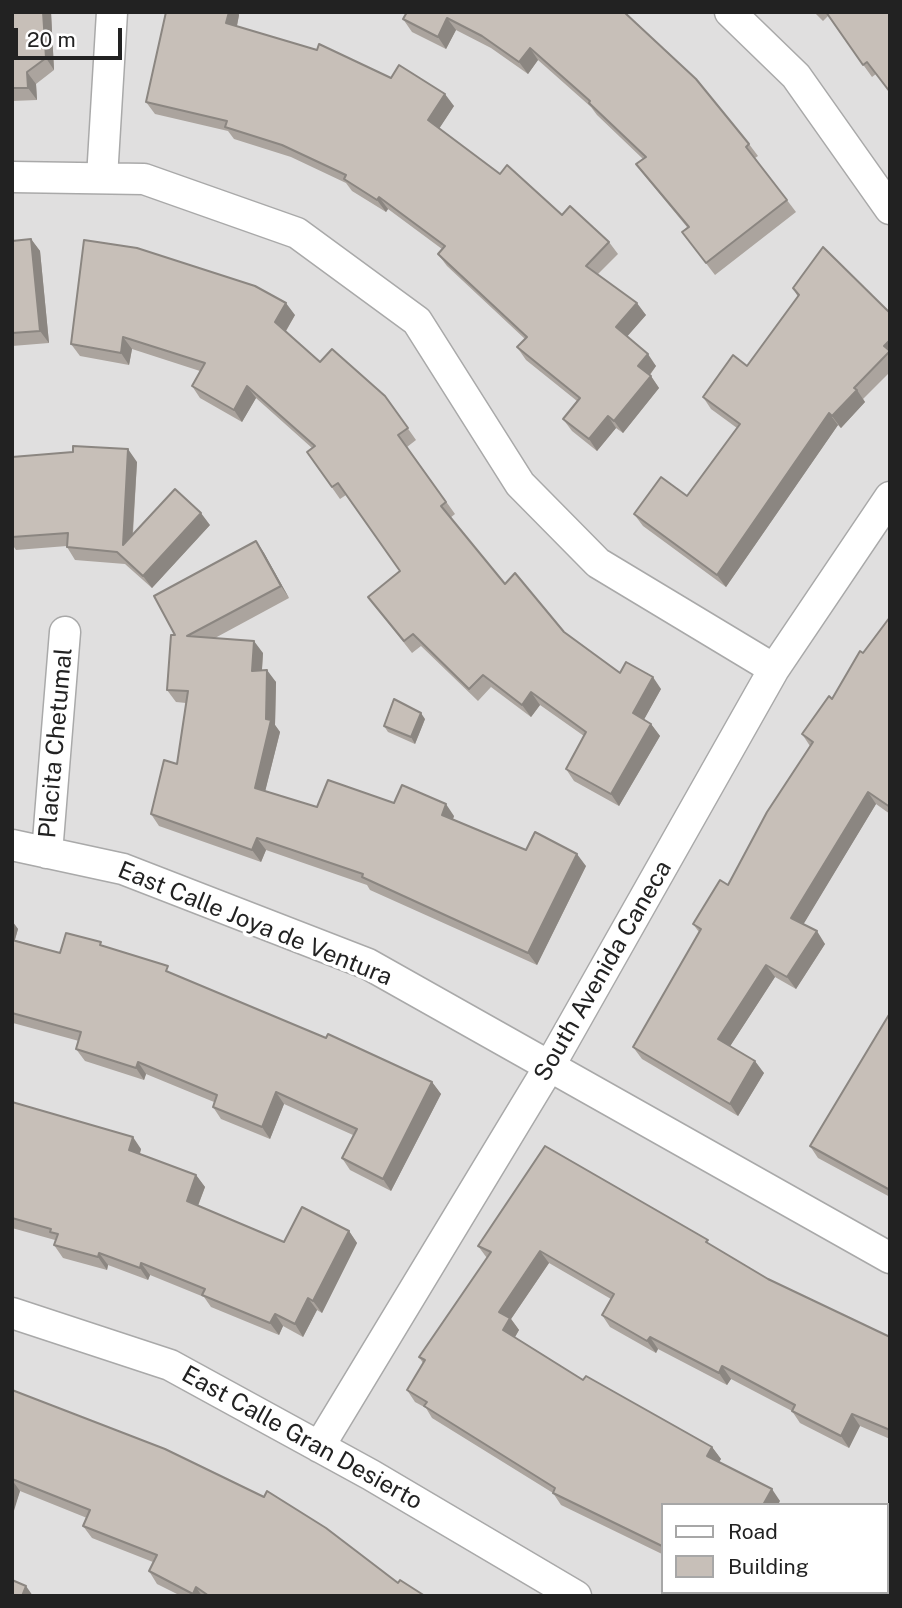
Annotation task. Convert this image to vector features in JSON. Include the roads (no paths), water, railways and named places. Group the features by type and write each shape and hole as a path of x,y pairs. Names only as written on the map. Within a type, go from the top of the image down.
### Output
{"street":[{"path":"102,178 112,12"},
{"path":"730,12 796,76 890,209"},
{"path":"12,177 144,178 297,233 417,321 520,484 598,563 774,669"},
{"name":"South Avenida Caneca","path":"319,1447 550,1067 774,669 890,497"},
{"name":"Placita Chetumal","path":"47,853 65,632"},
{"name":"East Calle Joya de Ventura","path":"12,845 122,869 368,964 890,1258"},
{"name":"East Calle Gran Desierto","path":"12,1313 170,1365 319,1447 576,1596"}]}
